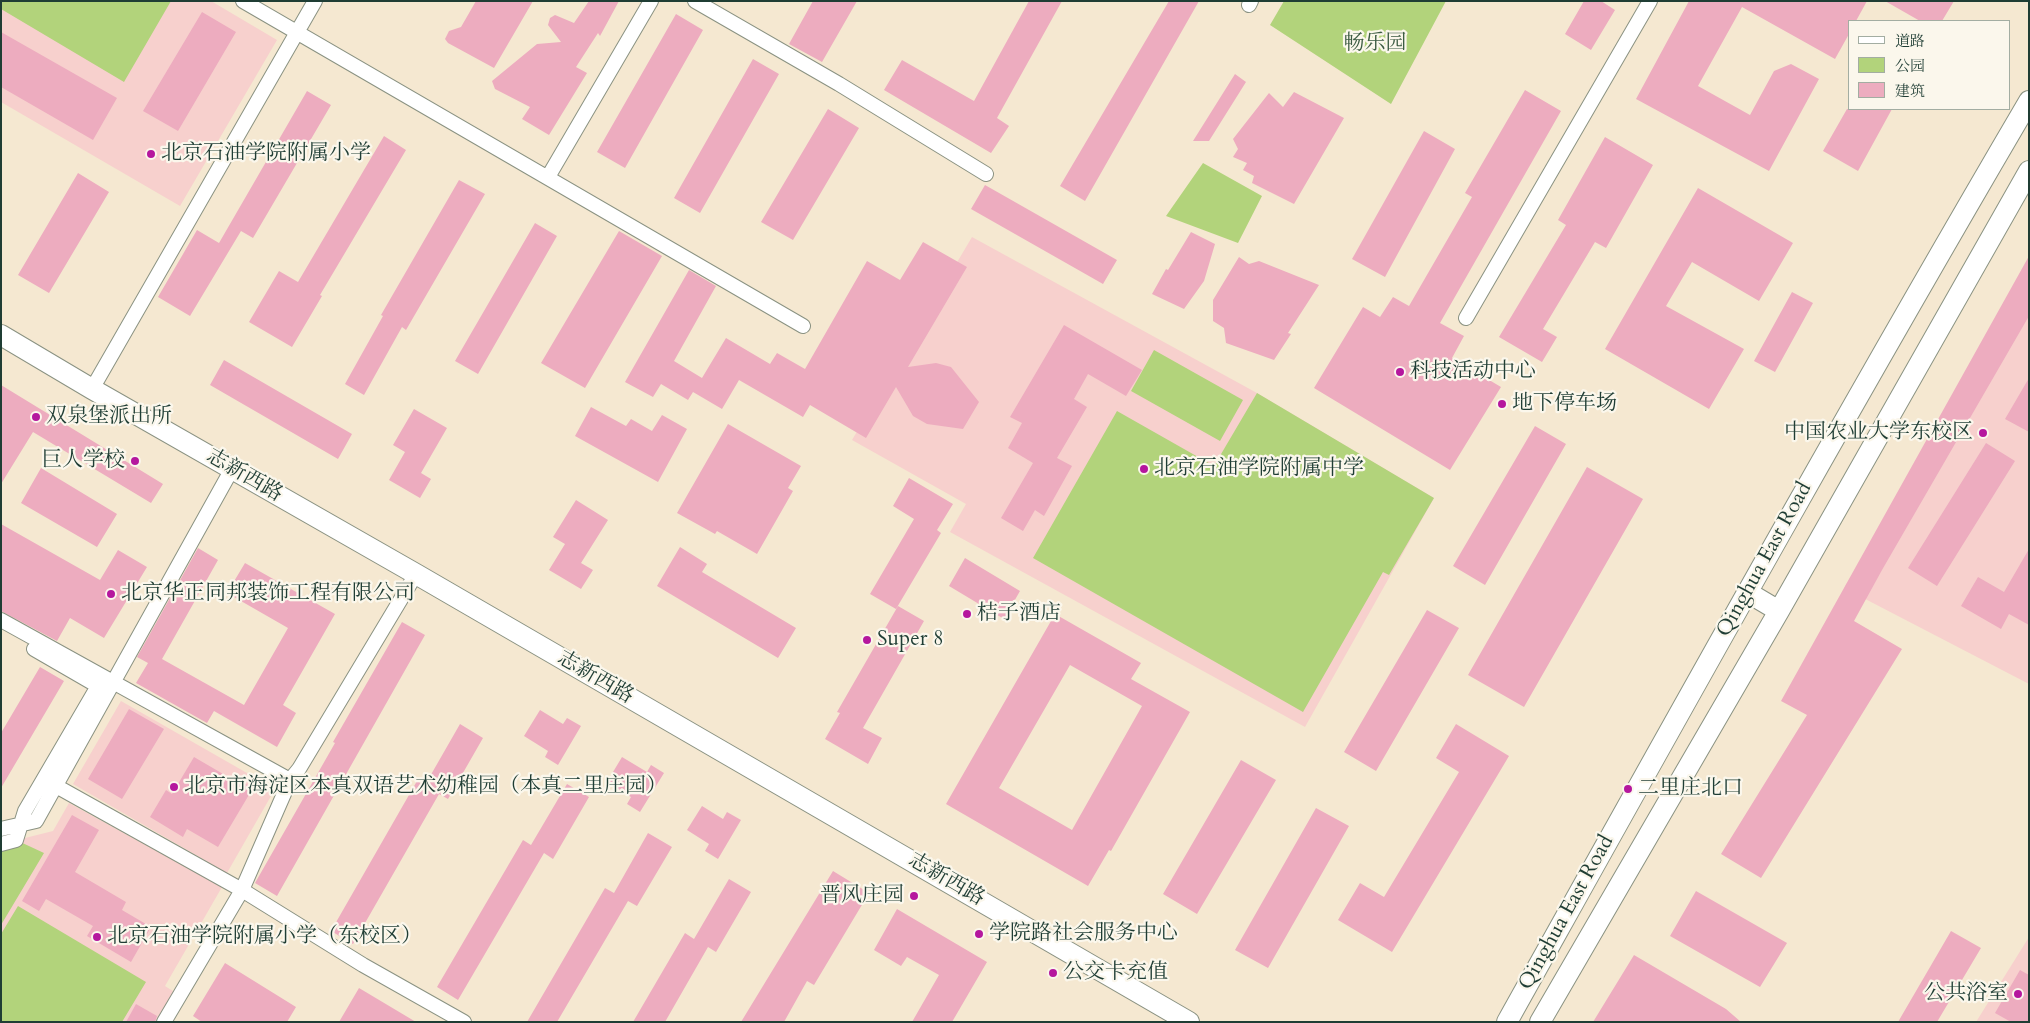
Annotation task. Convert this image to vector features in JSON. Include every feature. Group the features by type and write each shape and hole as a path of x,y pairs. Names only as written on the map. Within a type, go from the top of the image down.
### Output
{"main road":[{"name":"Qinghua East Road","path":"1507,1022 1747,592 1925,279 2029,101"},
{"name":"Qinghua East Road","path":"1540,1022 1779,612 2029,171"},
{"name":"志新西路","path":"1,335 1189,1022"},
{"path":"1747,592 1779,612"}],"street":[{"path":"243,1 803,326"},
{"path":"92,389 315,1"},
{"path":"548,177 650,1"},
{"path":"695,1 839,84 986,174"},
{"path":"1466,318 1650,1"},
{"path":"1,829 36,821 232,470"},
{"path":"164,1022 242,890 290,780 416,574"},
{"path":"1,620 290,780"},
{"path":"1,629 98,686 25,811 16,840 1,844"},
{"path":"56,786 242,890 363,965 464,1022"}],"shaded area":[{"name":"北京石油学院附属小学","path":"1,1 211,1 277,40 180,206 1,102"},
{"name":"北京石油学院附属中学","path":"972,237 1257,393 1434,498 1305,727 950,532 966,504 852,440"},
{"name":"中国农业大学东校区","path":"2029,278 2029,684 1844,588"},
{"name":"北京市海淀区本真双语艺术幼稚园（本真二里庄园）","path":"121,701 275,789 227,873 73,784"},
{"name":"北京石油学院附属小学（东校区）","path":"69,803 222,887 165,986 176,993 159,1022 1,1022 1,844 53,831"},
{"path":"2029,937 2029,1022 1976,1022"}],"green space":[{"path":"1,1 171,1 124,82 1,9"},
{"name":"畅乐园","path":"1284,1 1446,1 1391,104 1270,25"},
{"path":"1203,163 1262,196 1238,243 1166,216"},
{"path":"1154,350 1243,400 1220,441 1131,391"},
{"path":"1257,393 1434,498 1389,575 1383,572 1303,712 1033,558 1117,411 1214,466"},
{"path":"16,840 44,853 1,925 1,844"},
{"path":"18,906 146,982 122,1022 1,1022 1,934"}],"building":[{"path":"476,1 533,1 494,68 448,43 445,39 449,31 461,27"},
{"path":"589,1 619,1 600,36 598,33 576,67 587,73 549,135 522,119 530,107 495,89 492,81 537,44 561,42 548,25 550,18 555,15 574,23"},
{"path":"813,1 857,1 822,62 789,44"},
{"path":"1029,1 1062,1 997,118 1009,126 991,153 884,90 902,60 974,101"},
{"path":"1169,1 1199,1 1085,201 1060,186"},
{"path":"1584,1 1601,1 1615,10 1591,50 1565,34"},
{"path":"1689,1 1867,1 1857,20 1848,20 1848,36 1835,59 1742,7 1698,86 1750,115 1774,71 1791,64 1819,79 1769,171 1636,99"},
{"path":"1885,1 1954,1 1943,20 1918,20"},
{"path":"202,12 236,32 178,131 143,111"},
{"path":"676,14 703,30 625,168 597,152"},
{"path":"1,32 117,98 93,140 1,87"},
{"path":"753,59 779,74 700,213 674,198"},
{"path":"1235,74 1246,82 1209,141 1193,141"},
{"name":"科技活动中心","path":"1525,90 1561,111 1440,323 1464,336 1452,358 1501,387 1450,470 1314,388 1363,307 1380,317 1393,297 1409,306 1472,197 1465,193"},
{"path":"307,91 331,105 253,238 241,231 190,316 158,297 197,230 219,243"},
{"path":"1294,92 1344,118 1294,204 1252,183 1254,176 1243,170 1247,163 1233,157 1238,149 1233,139 1269,93 1283,107"},
{"path":"828,109 859,128 793,240 761,222"},
{"path":"1847,109 1891,110 1858,171 1823,151"},
{"path":"1424,131 1455,149 1385,277 1352,259"},
{"path":"384,136 406,150 320,295 322,296 292,347 249,322 279,271 298,282"},
{"path":"1605,137 1653,165 1606,248 1595,242 1543,329 1557,337 1542,362 1499,337 1566,225 1558,220"},
{"path":"78,173 109,192 49,293 18,275"},
{"path":"459,180 485,194 406,330 402,327 364,395 345,384 383,316 381,315"},
{"path":"985,185 1117,260 1103,284 971,209"},
{"path":"1698,188 1793,243 1759,301 1692,262 1666,306 1744,349 1709,409 1605,349"},
{"path":"535,223 557,236 478,374 455,361"},
{"path":"619,231 662,256 585,388 541,363"},
{"path":"1191,232 1215,244 1204,281 1184,309 1152,294"},
{"path":"923,242 967,267 908,367 936,363 951,367 979,402 963,429 927,424 913,416 896,387 866,438 810,405 803,417 739,380 722,409 693,392 688,400 661,384 653,397 625,382 689,270 716,286 674,361 702,378 726,338 770,364 777,353 805,369 867,261 900,280"},
{"path":"2029,256 2029,316 1854,621 1902,649 1761,878 1721,854 1807,715 1781,701"},
{"path":"1239,257 1249,264 1259,261 1319,285 1288,333 1291,334 1274,360 1226,343 1224,328 1213,321 1213,300"},
{"path":"1792,292 1813,303 1775,372 1754,361"},
{"path":"1064,325 1142,370 1126,396 1088,374 1074,399 1087,407 1057,458 1072,466 1044,516 1035,510 1023,531 1001,518 1033,463 1008,448 1022,423 1010,417"},
{"path":"224,360 352,434 338,459 210,385"},
{"path":"2029,378 2029,432 2005,419"},
{"path":"1,385 163,484 151,503 33,432 1,484"},
{"path":"591,407 626,426 631,419 652,431 662,415 687,429 658,482 575,436"},
{"path":"414,409 447,428 421,473 431,479 420,498 389,480 405,452 393,445"},
{"path":"728,424 801,466 788,488 793,491 757,554 717,531 715,534 677,513"},
{"path":"1535,426 1566,444 1485,585 1453,566"},
{"path":"1986,443 2015,461 1937,586 1908,568"},
{"path":"1587,467 1643,499 1524,707 1468,675"},
{"path":"41,468 117,514 97,547 21,503"},
{"path":"909,478 953,504 937,530 941,533 896,609 870,594 914,519 893,506"},
{"path":"576,500 608,520 581,563 593,570 581,589 549,570 565,544 553,537"},
{"path":"1,524 100,580 118,550 147,567 104,638 70,618 57,641 1,611"},
{"path":"680,547 707,564 702,572 796,628 778,658 657,586"},
{"path":"198,548 218,560 162,659 244,705 288,628 227,593 245,563 335,614 283,705 296,713 277,747 214,711 207,723 136,683 148,663 137,657"},
{"path":"2029,549 2029,625 2009,614 2001,629 1961,606 1978,577 2004,592"},
{"path":"965,558 1020,591 1004,619 949,586"},
{"path":"898,606 924,621 863,728 882,738 868,764 825,739 840,713 837,712"},
{"path":"1427,610 1459,628 1376,771 1344,752"},
{"path":"1055,614 1141,663 1131,679 1190,712 1111,851 1109,850 1088,886 946,804","holes":["1070,665 1142,706 1072,830 999,788"]},
{"path":"402,622 425,635 277,896 255,883"},
{"path":"40,667 64,681 1,788 1,733"},
{"path":"129,709 164,729 122,799 88,779"},
{"path":"540,710 563,724 567,718 581,726 558,765 545,757 548,751 524,736"},
{"path":"460,724 483,738 448,799 439,794 353,944 331,931 417,781 425,785"},
{"path":"1456,724 1509,756 1392,952 1338,920 1360,883 1384,897 1459,772 1436,758"},
{"path":"194,757 230,778 231,776 253,788 218,847 187,829 183,837 150,817 166,790 172,794"},
{"path":"622,757 647,772 651,765 664,773 640,812 627,804 631,797 607,782"},
{"path":"1241,760 1276,780 1197,914 1163,894"},
{"path":"567,784 589,797 553,859 544,853 458,1000 437,987 523,840 531,845"},
{"path":"702,806 723,819 727,812 741,820 718,859 705,851 709,844 687,830"},
{"path":"1316,808 1349,826 1268,968 1235,950"},
{"path":"72,815 99,830 75,872 126,902 122,910 151,927 131,962 87,936 93,926 46,899 39,911 22,901"},
{"path":"648,833 672,847 637,906 628,901 557,1022 527,1022 605,888 614,893"},
{"path":"833,871 869,893 814,985 807,981 784,1022 741,1022"},
{"path":"729,879 751,892 716,952 708,947 665,1022 633,1022 685,933 694,939"},
{"path":"1696,891 1787,943 1760,987 1670,936"},
{"path":"897,909 987,962 952,1022 912,1022 939,975 907,957 901,966 874,950"},
{"path":"1951,931 1981,948 1937,1022 1898,1022"},
{"path":"1634,955 1726,1009 1741,1022 1593,1022"},
{"path":"225,963 296,1007 287,1022 202,1022 193,1016"},
{"name":"公共浴室","path":"2020,970 2029,975 2029,1022 2011,1022 1995,1013"},
{"path":"359,988 416,1022 339,1022"},
{"path":"136,1004 157,1016 155,1022 126,1022"}],"place":[{"name":"北京石油学院附属小学","path":"151,154"},
{"name":"科技活动中心","path":"1400,372"},
{"name":"地下停车场","path":"1502,404"},
{"name":"双泉堡派出所","path":"36,417"},
{"name":"中国农业大学东校区","path":"1983,433"},
{"name":"巨人学校","path":"135,461"},
{"name":"北京石油学院附属中学","path":"1144,469"},
{"name":"北京华正同邦装饰工程有限公司","path":"111,594"},
{"name":"桔子酒店","path":"967,614"},
{"name":"Super 8","path":"867,640"},
{"name":"北京市海淀区本真双语艺术幼稚园（本真二里庄园）","path":"174,787"},
{"name":"二里庄北口","path":"1628,789"},
{"name":"晋风庄园","path":"914,896"},
{"name":"学院路社会服务中心","path":"979,934"},
{"name":"北京石油学院附属小学（东校区）","path":"97,937"},
{"name":"公交卡充值","path":"1053,973"},
{"name":"公共浴室","path":"2018,994"}]}
